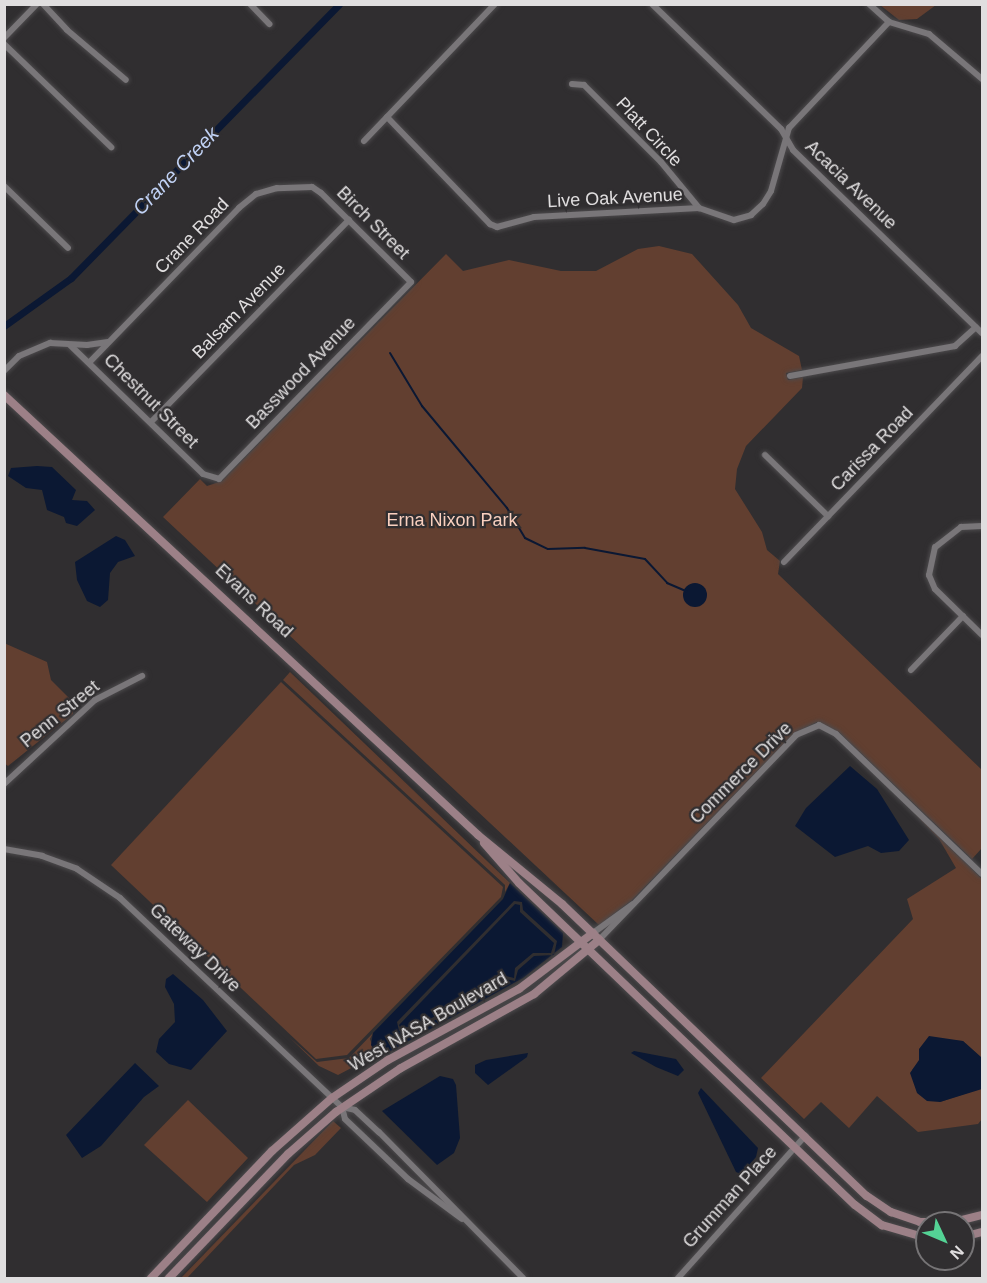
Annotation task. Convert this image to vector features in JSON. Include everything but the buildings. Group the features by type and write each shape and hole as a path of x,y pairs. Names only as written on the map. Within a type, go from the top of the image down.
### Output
{"main road":[{"name":"Evans Road","path":"4,395 478,835 510,858 596,937"},
{"name":"Evans Road","path":"478,835 510,874 589,949"},
{"name":"West NASA Boulevard","path":"151,1278 272,1151 332,1098 388,1060 513,992 581,942 596,937"},
{"name":"West NASA Boulevard","path":"169,1278 288,1154 342,1107 401,1068 534,994 589,949 596,937"},
{"path":"596,937 861,1191 880,1206 928,1223 954,1222 982,1215"},
{"path":"589,949 870,1218 897,1232 915,1236"}],"street":[{"path":"4,38 37,4"},
{"path":"42,4 67,30 126,80"},
{"path":"250,4 269,24"},
{"path":"364,141 495,4"},
{"name":"Acacia Avenue","path":"652,4 781,129 785,141 982,333"},
{"path":"869,4 889,22 929,34 982,80"},
{"name":"Live Oak Avenue","path":"387,117 490,224 513,226 534,217 699,208 734,220 751,215 771,192 789,128 889,22"},
{"path":"4,44 111,147"},
{"name":"Platt Circle","path":"572,84 584,85 661,162 699,208"},
{"path":"4,186 68,248"},
{"name":"Birch Street","path":"312,187 349,220 411,282"},
{"name":"Crane Road","path":"90,362 256,194 277,188 312,187"},
{"name":"Balsam Avenue","path":"151,422 349,220"},
{"name":"Basswood Avenue","path":"210,478 219,479 411,282"},
{"path":"790,376 955,346 976,327"},
{"path":"4,371 32,348 50,343 70,345 110,340"},
{"name":"Chestnut Street","path":"70,345 210,478"},
{"name":"Carissa Road","path":"784,562 982,356"},
{"path":"765,455 828,516"},
{"path":"982,525 961,526 935,547 929,561 935,589 982,635"},
{"path":"911,670 963,616"},
{"name":"Penn Street","path":"4,784 95,700 142,676"},
{"name":"Commerce Drive","path":"596,937 633,904 796,735 819,725 836,734 982,874"},
{"name":"Gateway Drive","path":"4,849 42,856 77,870 120,898 332,1098 342,1107 355,1110 380,1132 467,1223"},
{"name":"Gateway Drive","path":"342,1107 345,1119 408,1179 467,1223"},
{"name":"Grumman Place","path":"678,1278 805,1136"},
{"path":"467,1223 523,1278"}],"green space":[{"path":"880,5 936,5 917,19 899,20"},
{"name":"Erna Nixon Park","path":"659,246 692,254 738,305 751,328 799,356 802,370 786,373 788,380 803,377 802,388 746,446 737,469 735,489 762,532 767,550 780,561 778,574 982,770 982,848 972,859 839,732 817,722 794,733 632,900 599,925 163,517 200,479 207,486 222,481 446,254 463,271 509,260 561,271 596,271 638,249"},
{"path":"4,643 47,662 51,680 73,702 73,714 8,766 4,763"},
{"path":"290,672 510,883 505,892 505,885 283,680"},
{"path":"281,682 503,887 501,897 347,1055 316,1059 111,865"},
{"path":"908,807 982,879 982,1058 963,1041 937,1040 912,1070 940,1102 982,1088 982,1119 978,1124 918,1132 877,1096 849,1128 821,1102 804,1119 761,1078 913,919 907,899 956,868 939,839"},
{"path":"373,1033 370,1039 376,1055 338,1075 319,1066 289,1037 317,1062 349,1058"},
{"path":"188,1100 248,1158 207,1202 144,1145"},
{"path":"333,1121 341,1128 315,1155 294,1165 187,1278 181,1278"}],"water":[{"path":"52,467 76,490 72,500 87,501 95,510 77,526 66,523 64,517 47,510 42,490 26,488 8,476 11,468"},
{"path":"116,536 125,540 135,556 118,562 110,573 108,600 100,607 87,601 77,580 75,562"},
{"path":"695,583 700,584 706,590 706,600 700,606 695,607 690,606 684,600 683,595 684,590 690,584"},
{"path":"850,766 877,789 909,840 899,851 881,853 868,846 835,857 795,826 806,808"},
{"path":"510,883 563,933 562,947 554,953 557,941 523,910 522,902 514,901 397,1022 399,1031 411,1032 429,1024 501,978 515,981 518,970 534,956 552,955 523,978 378,1058 371,1045 373,1033 503,899"},
{"path":"515,904 520,905 520,912 554,943 551,953 533,953 515,968 514,978 501,975 427,1021 401,1029 399,1025"},
{"path":"173,974 203,1000 227,1031 191,1070 169,1064 156,1052 159,1039 175,1022 174,1004 165,987 166,979"},
{"path":"929,1036 963,1041 982,1058 982,1089 940,1102 927,1101 917,1093 910,1073 919,1060 919,1049"},
{"path":"634,1051 676,1059 684,1070 678,1076 631,1053"},
{"path":"528,1053 527,1057 488,1085 475,1073 475,1065 486,1060"},
{"path":"135,1063 159,1086 144,1097 101,1146 82,1158 66,1135"},
{"path":"440,1076 453,1079 456,1085 460,1138 454,1153 437,1165 382,1111"},
{"path":"701,1088 758,1148 756,1157 741,1174 736,1172 698,1093"}],"waterway":[{"name":"Crane Creek","path":"4,326 71,278 339,4"},
{"path":"390,353 422,406 507,508 525,538 548,549 585,548 645,559 667,583 686,591"}]}
